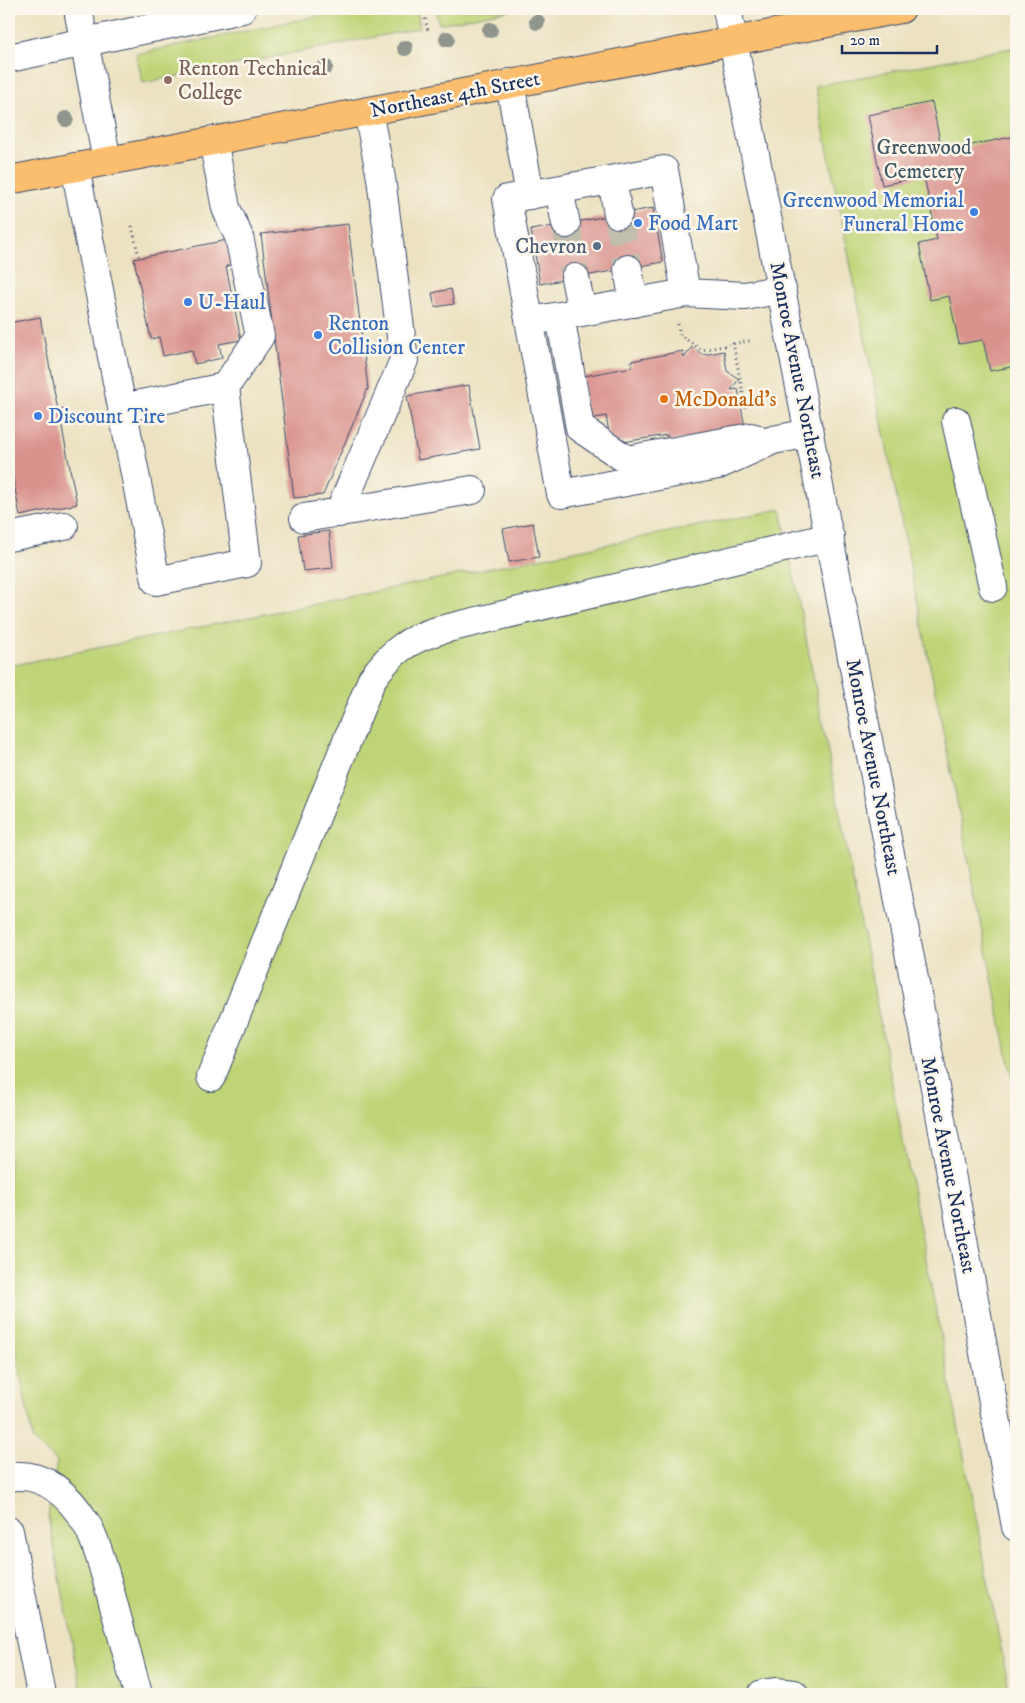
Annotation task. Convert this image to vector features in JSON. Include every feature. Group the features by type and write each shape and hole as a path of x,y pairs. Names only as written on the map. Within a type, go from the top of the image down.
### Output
{"main road":[{"name":"Northeast 4th Street","path":"9,180 901,9"}],"street":[{"path":"78,9 107,161"},
{"path":"9,58 242,9"},
{"name":"Monroe Avenue Northeast","path":"727,9 938,1103 1016,1527"},
{"path":"510,83 530,195"},
{"path":"339,512 404,360 382,178 368,111"},
{"path":"75,167 156,581 247,563 225,387 260,336 239,237 226,208 212,140"},
{"path":"680,294 664,170 507,199 561,494 718,465 762,439"},
{"path":"612,180 618,214"},
{"path":"559,190 566,224"},
{"path":"628,269 634,303"},
{"path":"576,278 571,314 580,428 627,460 810,433"},
{"path":"529,322 680,294 745,296 782,289"},
{"path":"122,408 225,387"},
{"path":"956,421 993,587"},
{"path":"304,518 472,490"},
{"path":"9,537 64,526"},
{"path":"211,1077 372,679 399,648 412,640 440,630 830,537"},
{"path":"9,1478 18,1476 36,1478 53,1486 86,1523 102,1563 138,1694"},
{"path":"9,1531 42,1694"},
{"path":"762,1694 775,1692 794,1694"}],"path":[{"path":"423,9 428,31"},
{"path":"132,226 139,258"},
{"path":"680,294 680,335 702,350 753,340"},
{"path":"733,344 762,439"}],"green space":[{"path":"351,9 417,9 420,28 143,83 136,54"},
{"path":"435,9 515,9 439,24"},
{"name":"Greenwood Cemetery","path":"1016,47 1016,1099 815,86"},
{"path":"781,509 1010,1694 82,1694 48,1516 57,1461 33,1441 9,1314 9,666"}],"building":[{"name":"Greenwood Memorial Funeral Home","path":"932,102 942,151 1016,136 1016,366 990,371 983,340 959,344 949,296 930,300 919,244 937,240 924,176 882,185 868,115"},
{"name":"Chevron","path":"653,208 663,262 540,284 531,230"},
{"name":"Renton Collision Center","path":"348,224 368,388 323,495 294,498 261,234"},
{"name":"U-Haul","path":"227,240 232,265 226,266 241,340 219,344 222,358 195,364 192,350 163,356 159,337 151,339 134,259"},
{"path":"451,289 454,304 435,307 432,293"},
{"name":"Discount Tire","path":"40,317 58,410 67,409 69,421 61,423 77,504 20,516 9,457 9,323"},
{"name":"McDonald's","path":"692,347 703,355 724,351 727,371 739,379 731,390 738,389 745,428 668,442 667,435 617,443 610,438 606,416 585,420 584,376 632,367 631,361 683,351 684,358"},
{"path":"469,385 480,449 418,460 407,396"},
{"path":"533,523 539,557 509,562 503,529"},
{"path":"329,531 333,568 303,571 298,535"}],"tunnel":[{"path":"618,214 628,269"},
{"path":"566,224 575,278"}],"place":[{"name":"Renton Technical College","path":"168,80"},
{"name":"Greenwood Memorial Funeral Home","path":"974,212"},
{"name":"Food Mart","path":"638,223"},
{"name":"Chevron","path":"597,246"},
{"name":"U-Haul","path":"188,302"},
{"name":"Renton Collision Center","path":"318,335"},
{"name":"McDonald's","path":"664,399"},
{"name":"Discount Tire","path":"38,416"}]}
